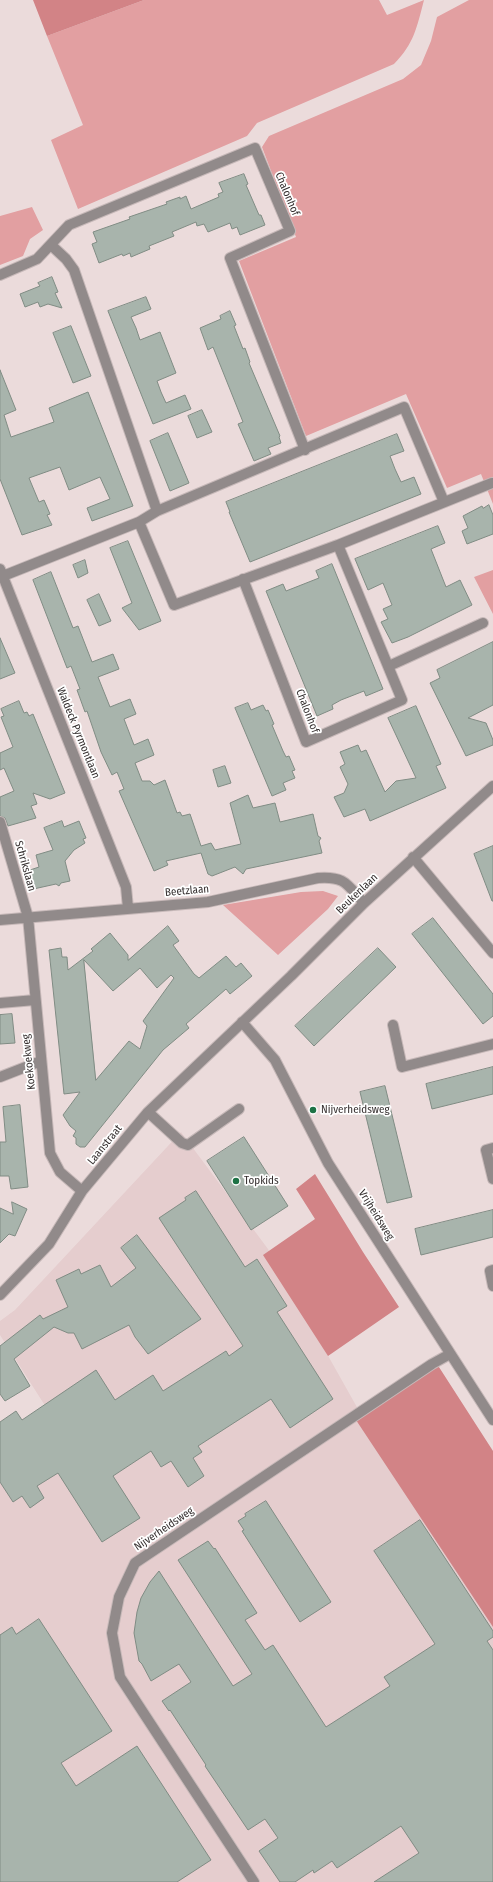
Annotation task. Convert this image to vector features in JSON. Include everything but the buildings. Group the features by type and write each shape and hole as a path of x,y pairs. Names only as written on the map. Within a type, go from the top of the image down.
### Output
{"street":[{"name":"Chalonhof","path":"0,275 37,259 69,226 256,148 290,232 230,258 305,450"},
{"path":"51,245 66,259 74,270 157,511"},
{"path":"1,573 139,522 157,511 404,408 444,502"},
{"path":"139,522 174,605 338,545 492,483"},
{"name":"Chalonhof","path":"243,579 306,742 402,700 338,545"},
{"name":"Waldeck Pyrmontlaan","path":"1,573 126,887 128,908"},
{"path":"389,666 483,623"},
{"name":"Beukenlaan","path":"242,1022 292,976 364,903 493,786"},
{"name":"Schrikslaan","path":"0,822 28,917"},
{"path":"413,857 493,953"},
{"name":"Beetzlaan","path":"0,920 208,902 318,878 332,877 345,881 364,903"},
{"name":"Koekoekweg","path":"28,917 50,1153 60,1172 82,1191"},
{"path":"0,1003 35,1000"},
{"name":"Laanstraat","path":"0,1295 49,1244 82,1191 148,1112 242,1022"},
{"name":"Vrijheidsweg","path":"242,1022 275,1060 328,1163 493,1420"},
{"path":"393,1025 402,1067 493,1044"},
{"path":"0,1077 41,1061"},
{"path":"148,1112 182,1144 188,1145 239,1109"},
{"path":"493,1148 486,1150 493,1180"},
{"path":"493,1270 490,1271 493,1286"},
{"name":"Nijverheidsweg","path":"254,1882 120,1677 112,1634 118,1597 135,1563 432,1364 450,1354"}],"shaded area":[{"path":"33,0 144,0 47,36"},
{"path":"144,0 379,0 387,15 424,0 414,35 401,57 394,64 257,123 247,136 78,209 51,140 83,125 47,36"},
{"path":"469,0 493,0 493,504 481,474 447,488 406,394 306,436 239,261 296,237 262,147 269,136 403,79 421,65 431,41 437,17"},
{"path":"32,207 43,230 30,239 23,256 0,265 0,216"},
{"path":"493,570 493,614 474,577"},
{"path":"323,891 338,896 328,909 278,955 223,905 301,892"},
{"path":"181,1132 268,1249 367,1425 493,1615 493,1882 0,1882 0,1437 51,1415 0,1335 0,1321 15,1310"},
{"path":"315,1174 399,1307 328,1356 263,1255 315,1219 296,1189"},
{"path":"437,1364 493,1451 493,1627 356,1420"}],"place":[{"name":"Nijverheidsweg","path":"313,1110"},
{"name":"Topkids","path":"236,1181"}]}
